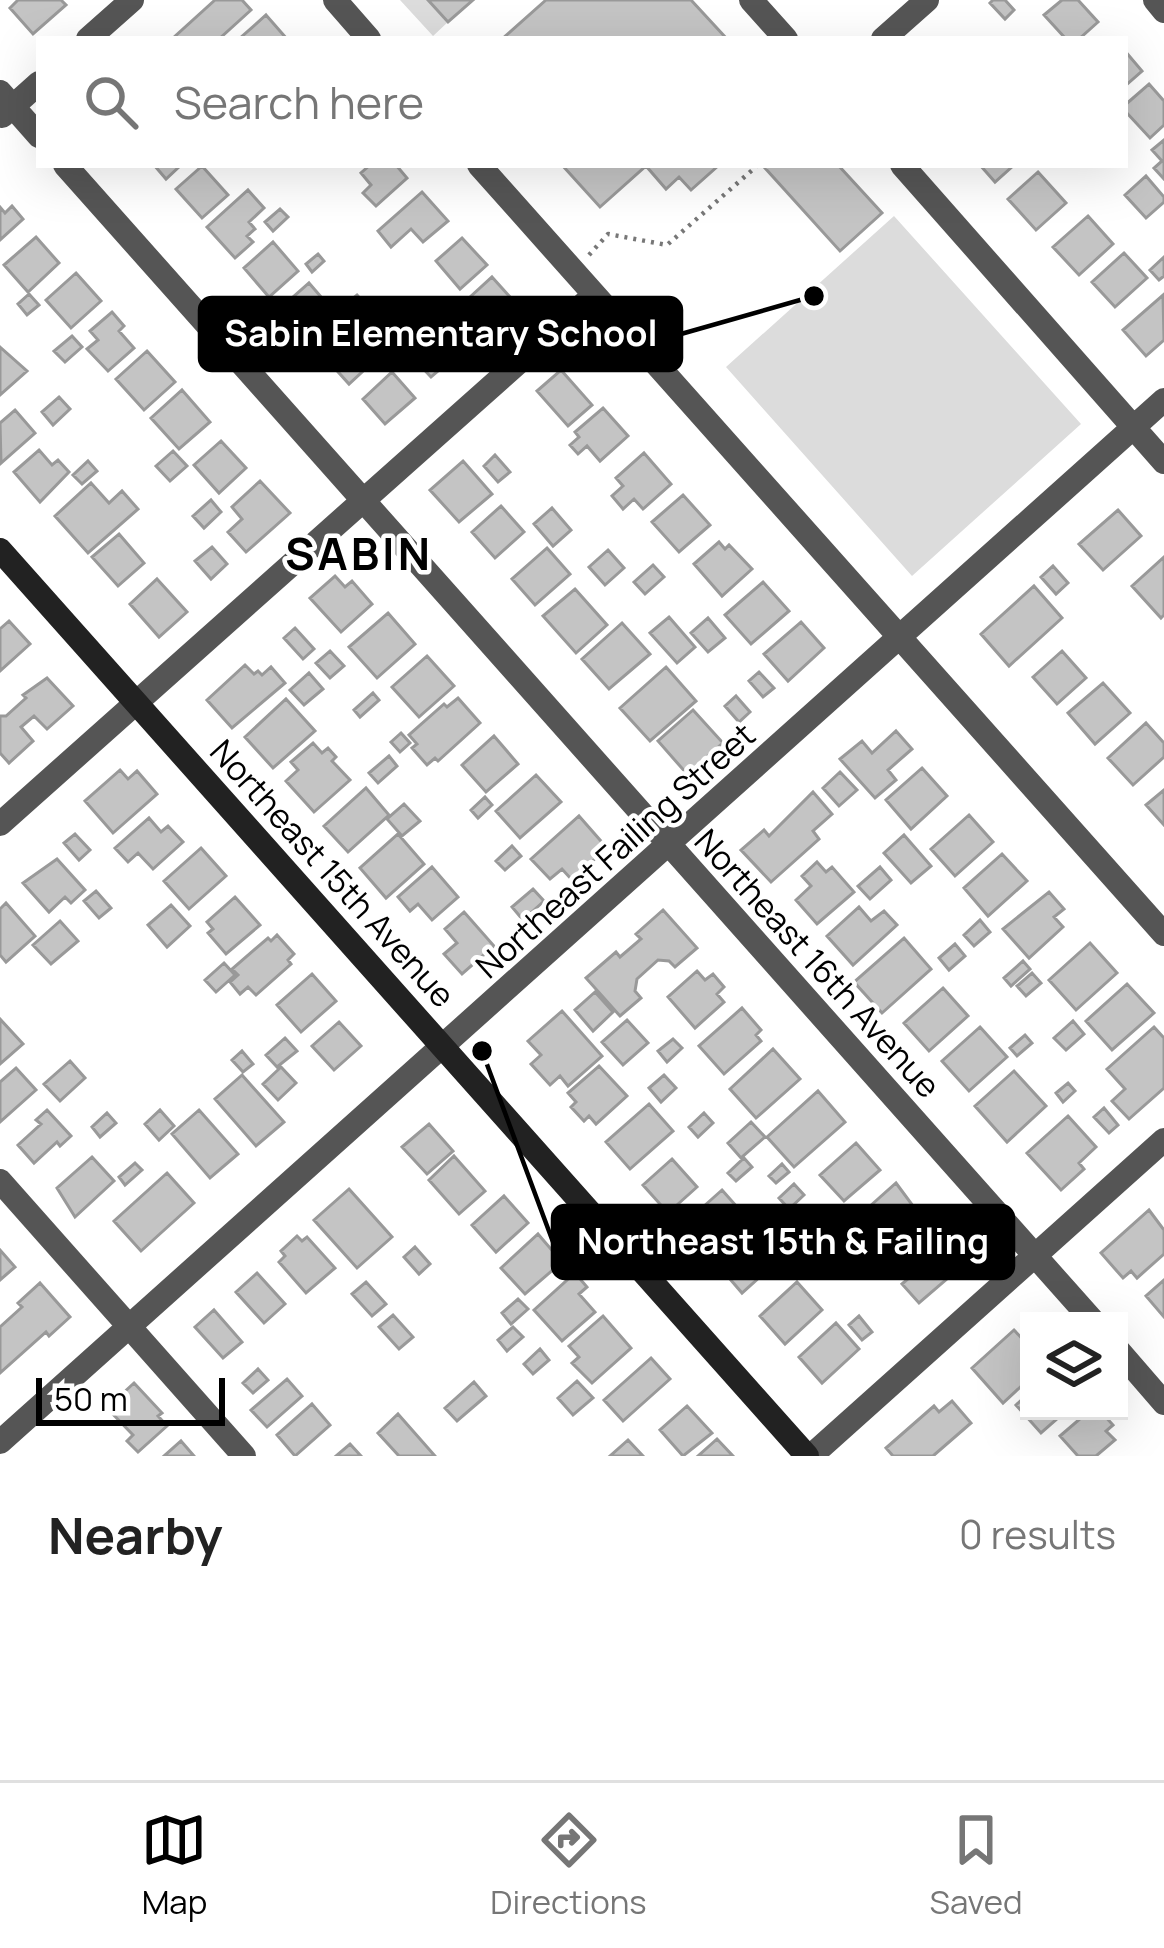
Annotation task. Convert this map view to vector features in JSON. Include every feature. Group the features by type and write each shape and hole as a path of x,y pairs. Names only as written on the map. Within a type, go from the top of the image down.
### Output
{"street":[{"path":"91,36 132,0"},
{"path":"335,0 366,36"},
{"path":"752,0 783,36"},
{"path":"886,36 927,0"},
{"path":"1154,0 1164,10"},
{"path":"36,84 4,105 36,133"},
{"name":"Northeast 16th Avenue","path":"67,168 1085,1312"},
{"path":"482,168 1164,934"},
{"path":"905,168 1164,461"},
{"path":"0,824 594,295"},
{"name":"Northeast Failing Street","path":"0,1442 1164,400"},
{"name":"Northeast 15th Avenue","path":"0,550 809,1456"},
{"path":"809,1456 1164,1140"},
{"path":"0,1181 244,1456"},
{"path":"1128,1361 1164,1403"}],"path":[{"path":"573,273 608,234 667,245 755,168"}],"shaded area":[{"path":"400,0 428,0 448,22 433,36"},
{"path":"894,216 1081,424 912,576 726,367"}],"building":[{"path":"18,0 61,0 66,5 33,34 10,8"},
{"path":"215,0 242,0 251,10 222,36 175,36"},
{"path":"428,0 473,0 448,22"},
{"path":"546,0 691,0 724,36 505,36"},
{"path":"1005,0 1014,10 1005,19 990,3"},
{"path":"1062,0 1078,0 1098,22 1082,36 1063,36 1044,15"},
{"path":"266,15 284,36 242,36"},
{"path":"1128,55 1142,71 1128,83"},
{"path":"1149,84 1164,101 1164,125 1150,138 1128,114 1128,102"},
{"path":"1164,140 1164,179 1154,168 1162,161 1152,150"},
{"path":"157,168 178,168 166,179"},
{"path":"204,168 228,195 202,218 176,189"},
{"path":"367,168 399,168 407,178 376,206 363,193 371,185 361,173"},
{"path":"565,168 644,168 600,207"},
{"path":"648,168 716,168 691,190 679,177 666,189"},
{"path":"765,168 841,168 882,213 840,251"},
{"path":"983,168 1011,168 995,182"},
{"path":"1038,172 1066,203 1036,230 1008,199"},
{"path":"1146,176 1164,202 1146,218 1125,195"},
{"path":"248,190 264,208 249,222 255,229 247,236 253,242 235,258 207,227"},
{"path":"422,192 448,221 423,242 411,229 391,247 378,231"},
{"path":"12,206 23,219 0,240 0,207 5,213"},
{"path":"280,209 288,217 273,231 265,222"},
{"path":"1088,216 1113,244 1079,275 1053,247"},
{"path":"36,237 59,263 28,292 4,265"},
{"path":"462,238 487,265 460,289 436,261"},
{"path":"273,242 298,271 269,297 244,268"},
{"path":"1124,253 1147,278 1115,307 1092,282"},
{"path":"318,254 324,261 312,272 306,264"},
{"path":"1164,257 1164,276 1159,280 1150,270"},
{"path":"76,273 101,301 71,328 46,300"},
{"path":"492,277 519,307 485,338 458,308"},
{"path":"309,283 335,313 309,336 283,306"},
{"path":"29,294 39,305 27,315 18,304"},
{"path":"357,295 367,306 351,321 340,309"},
{"path":"1163,295 1164,340 1146,356 1123,330"},
{"path":"112,312 124,326 119,331 134,348 108,371 87,349 98,340 90,331"},
{"path":"347,332 374,361 349,384 322,354"},
{"path":"72,336 82,347 65,362 54,351"},
{"path":"0,347 27,371 0,395"},
{"path":"428,349 444,366 431,377 415,360"},
{"path":"147,351 175,382 144,410 116,379"},
{"path":"561,370 592,405 568,426 537,391"},
{"path":"392,372 415,398 385,424 363,399"},
{"path":"182,390 210,422 179,449 151,418"},
{"path":"59,397 70,409 53,425 42,412"},
{"path":"603,408 628,436 600,461 587,446 578,454 570,445 579,437 575,432"},
{"path":"15,410 35,433 1,463 0,423"},
{"path":"221,441 246,468 219,493 194,465"},
{"path":"39,450 52,465 58,460 69,472 40,502 14,472"},
{"path":"173,451 187,466 170,481 156,466"},
{"path":"644,453 671,484 643,509 634,499 623,509 612,496 623,486 616,478"},
{"path":"495,455 510,472 498,482 484,466"},
{"path":"88,461 97,471 82,484 73,475"},
{"path":"463,461 492,494 459,522 430,490"},
{"path":"260,481 290,513 246,552 228,532 242,519 232,507"},
{"path":"91,483 109,503 122,491 138,509 88,553 55,516"},
{"path":"683,495 710,525 679,552 652,522"},
{"path":"211,500 221,512 204,528 193,516"},
{"path":"501,506 524,532 495,558 472,532"},
{"path":"552,508 571,530 553,546 534,524"},
{"path":"1118,510 1141,536 1103,570 1079,544"},
{"path":"119,534 144,563 118,586 92,557"},
{"path":"719,542 725,549 729,545 752,569 722,596 694,564"},
{"path":"212,547 227,564 211,579 195,561"},
{"path":"547,548 570,574 535,605 512,579"},
{"path":"608,550 624,568 605,585 589,567"},
{"path":"1164,557 1164,615 1161,618 1132,586"},
{"path":"653,565 664,577 645,594 634,582"},
{"path":"1053,566 1068,583 1056,594 1041,577"},
{"path":"335,576 345,587 352,581 372,604 341,632 310,598"},
{"path":"157,579 187,612 159,637 130,604"},
{"path":"763,582 789,611 751,644 725,615"},
{"path":"1034,586 1062,618 1009,666 981,634"},
{"path":"575,589 607,625 576,653 543,616"},
{"path":"388,613 415,644 377,678 349,647"},
{"path":"669,617 695,647 677,663 650,633"},
{"path":"708,618 725,638 708,652 691,633"},
{"path":"9,621 30,644 0,671 0,629"},
{"path":"801,622 824,648 788,681 764,654"},
{"path":"622,623 650,654 609,689 582,659"},
{"path":"295,628 314,649 303,659 284,638"},
{"path":"330,651 344,666 330,678 316,663"},
{"path":"1062,651 1086,678 1057,704 1033,677"},
{"path":"427,656 454,686 419,717 392,687"},
{"path":"245,665 262,675 271,667 285,683 232,728 207,700"},
{"path":"666,667 696,701 650,741 620,708"},
{"path":"759,672 774,688 763,697 749,681"},
{"path":"309,673 323,689 304,705 290,690"},
{"path":"47,678 73,706 47,729 34,716 21,727 33,741 9,763 0,753 0,716 6,716 26,698 23,695"},
{"path":"1103,683 1130,713 1095,744 1068,713"},
{"path":"373,693 379,700 360,717 354,710"},
{"path":"736,696 750,712 739,722 725,706"},
{"path":"458,698 480,723 438,761 435,758 427,765 412,748 417,744 409,735 444,704 447,707"},
{"path":"286,699 315,731 273,768 245,737"},
{"path":"693,710 723,743 687,774 658,741"},
{"path":"1146,723 1164,743 1164,757 1133,785 1108,758"},
{"path":"896,731 912,749 888,770 896,780 875,798 840,759 862,741 872,753"},
{"path":"401,733 410,743 400,752 391,742"},
{"path":"494,736 518,764 486,792 462,765"},
{"path":"313,743 322,753 328,748 336,757 332,761 350,780 314,812 286,781 298,770 291,762"},
{"path":"389,756 397,766 378,783 369,773"},
{"path":"922,768 947,796 911,829 886,800"},
{"path":"120,770 128,779 137,771 157,794 113,833 85,801"},
{"path":"840,772 857,790 839,806 823,788"},
{"path":"536,775 561,802 520,838 496,811"},
{"path":"366,788 389,815 348,852 324,826"},
{"path":"1164,790 1164,825 1146,805"},
{"path":"813,792 832,814 813,831 819,839 771,882 741,850 764,830 769,836"},
{"path":"485,797 492,805 478,818 471,810"},
{"path":"404,804 420,821 402,836 387,819"},
{"path":"969,815 993,842 955,876 931,849"},
{"path":"579,816 607,848 572,880 562,869 550,879 531,859"},
{"path":"149,818 161,832 168,826 183,842 153,869 138,853 128,862 115,848"},
{"path":"75,834 90,850 79,860 64,843"},
{"path":"398,834 424,864 386,898 360,868"},
{"path":"904,835 931,866 911,883 884,853"},
{"path":"512,846 521,856 505,870 496,861"},
{"path":"201,848 226,876 189,909 164,881"},
{"path":"1002,854 1027,881 988,916 964,888"},
{"path":"57,859 85,890 71,903 65,897 49,912 23,883"},
{"path":"817,862 826,872 832,867 854,892 817,924 796,900 811,886 802,876"},
{"path":"432,867 458,897 432,920 418,904 410,911 398,897"},
{"path":"880,867 891,880 870,899 858,886"},
{"path":"533,889 544,901 523,920 512,907"},
{"path":"96,891 111,908 99,918 84,901"},
{"path":"1049,892 1064,909 1054,917 1063,927 1029,958 1003,929"},
{"path":"235,897 260,925 226,954 208,933 213,929 207,922"},
{"path":"6,903 35,936 6,962 0,955 0,909"},
{"path":"171,905 190,926 167,947 148,925"},
{"path":"859,907 871,921 884,911 897,925 853,965 827,936"},
{"path":"663,910 697,948 675,967 658,960 637,979 635,991 641,998 620,1016 586,978 616,952 620,957 641,939 636,934"},
{"path":"464,912 494,946 462,974 444,954 457,943 445,929"},
{"path":"980,920 990,932 974,946 964,935"},
{"path":"60,921 78,941 51,964 33,945"},
{"path":"277,935 294,954 288,960 291,964 256,995 248,987 240,994 230,982 238,975 232,969"},
{"path":"904,938 931,969 882,1013 854,982"},
{"path":"1090,943 1117,973 1076,1010 1049,980"},
{"path":"955,944 965,956 949,970 939,958"},
{"path":"1023,961 1030,969 1011,986 1004,978"},
{"path":"224,963 235,975 216,992 205,980"},
{"path":"697,971 705,980 713,974 724,987 717,994 724,1002 695,1028 668,997"},
{"path":"1032,973 1041,983 1026,996 1017,986"},
{"path":"312,974 336,1001 301,1032 277,1005"},
{"path":"1127,984 1154,1013 1112,1050 1086,1021"},
{"path":"943,988 968,1016 929,1051 904,1023"},
{"path":"595,992 613,1012 593,1031 575,1010"},
{"path":"742,1008 761,1030 756,1035 761,1041 724,1074 699,1046"},
{"path":"562,1011 602,1056 568,1086 560,1076 550,1085 531,1064 541,1055 528,1041"},
{"path":"0,1019 23,1044 0,1064"},
{"path":"627,1020 648,1043 623,1065 602,1042"},
{"path":"1073,1021 1084,1034 1066,1050 1054,1038"},
{"path":"339,1022 361,1046 334,1070 312,1046"},
{"path":"980,1027 1007,1057 969,1091 942,1061"},
{"path":"1154,1027 1164,1038 1164,1088 1129,1119 1112,1101 1125,1089 1107,1069"},
{"path":"1025,1035 1032,1043 1017,1056 1010,1048"},
{"path":"285,1038 297,1051 277,1067 266,1055"},
{"path":"673,1039 682,1048 667,1062 658,1051"},
{"path":"773,1049 800,1079 756,1118 730,1089"},
{"path":"242,1051 253,1064 243,1072 232,1060"},
{"path":"70,1061 85,1078 60,1101 44,1084"},
{"path":"599,1066 627,1096 596,1124 589,1116 584,1121 571,1107 576,1102 568,1093"},
{"path":"281,1067 296,1083 278,1100 263,1084"},
{"path":"16,1068 36,1090 0,1122 0,1082"},
{"path":"1014,1071 1046,1106 1007,1142 975,1106"},
{"path":"242,1075 284,1122 256,1146 215,1099"},
{"path":"664,1075 676,1088 661,1102 649,1088"},
{"path":"1068,1083 1075,1091 1063,1102 1056,1093"},
{"path":"818,1091 845,1122 794,1167 767,1137"},
{"path":"649,1104 673,1131 630,1169 606,1142"},
{"path":"1104,1108 1118,1125 1109,1133 1094,1117"},
{"path":"47,1110 71,1136 34,1163 18,1145 41,1124 36,1120"},
{"path":"160,1110 174,1126 159,1140 145,1124"},
{"path":"199,1110 238,1154 210,1178 172,1134"},
{"path":"107,1113 116,1123 100,1137 92,1127"},
{"path":"704,1113 713,1123 698,1137 689,1127"},
{"path":"1068,1116 1096,1147 1079,1163 1084,1169 1061,1190 1027,1153"},
{"path":"751,1122 765,1137 741,1158 728,1143"},
{"path":"429,1124 453,1151 427,1174 402,1147"},
{"path":"856,1143 880,1170 844,1201 820,1175"},
{"path":"454,1156 485,1191 459,1214 429,1180"},
{"path":"92,1157 114,1181 75,1217 57,1188"},
{"path":"744,1158 752,1167 736,1181 728,1173"},
{"path":"672,1159 697,1187 668,1213 643,1185"},
{"path":"135,1163 142,1170 125,1185 119,1177"},
{"path":"782,1164 789,1172 776,1183 769,1176"},
{"path":"167,1173 194,1203 141,1251 114,1221"},
{"path":"896,1183 919,1214 886,1244 860,1215"},
{"path":"794,1184 804,1195 789,1209 779,1198"},
{"path":"349,1189 392,1237 357,1268 314,1220"},
{"path":"722,1190 746,1217 701,1256 688,1241 695,1234 685,1223"},
{"path":"504,1196 528,1223 496,1252 472,1225"},
{"path":"1149,1210 1164,1230 1164,1254 1137,1278 1131,1271 1123,1278 1101,1253"},
{"path":"756,1231 781,1258 742,1293 718,1265"},
{"path":"538,1234 562,1262 525,1294 501,1268"},
{"path":"297,1236 302,1241 307,1237 335,1268 306,1293 279,1262 285,1256 281,1251"},
{"path":"935,1236 962,1266 919,1303 902,1284 918,1270 909,1260"},
{"path":"415,1247 430,1264 419,1274 404,1257"},
{"path":"0,1250 15,1267 0,1280"},
{"path":"257,1273 285,1304 264,1323 236,1292"},
{"path":"575,1273 587,1287 579,1294 595,1312 562,1341 534,1310"},
{"path":"1164,1280 1164,1317 1146,1296"},
{"path":"366,1282 386,1304 372,1316 352,1294"},
{"path":"797,1282 822,1310 785,1344 760,1316"},
{"path":"40,1283 70,1317 0,1373 0,1327"},
{"path":"518,1299 528,1309 511,1324 502,1313"},
{"path":"214,1310 242,1342 223,1358 195,1327"},
{"path":"393,1315 413,1337 399,1349 379,1327"},
{"path":"603,1316 631,1348 592,1383 572,1363 579,1357 569,1346"},
{"path":"859,1316 872,1332 862,1340 849,1325"},
{"path":"836,1323 859,1349 822,1383 799,1357"},
{"path":"513,1327 523,1337 507,1351 498,1340"},
{"path":"1014,1330 1020,1336 1020,1387 1003,1403 972,1368"},
{"path":"540,1349 549,1360 533,1374 524,1364"},
{"path":"651,1358 670,1379 623,1421 604,1400"},
{"path":"258,1369 268,1380 253,1393 243,1383"},
{"path":"287,1379 302,1396 267,1427 251,1410"},
{"path":"577,1381 593,1398 573,1415 558,1398"},
{"path":"474,1382 486,1396 457,1421 445,1408"},
{"path":"134,1383 162,1413 158,1416 167,1426 138,1452 127,1441 133,1435 107,1408"},
{"path":"952,1401 971,1423 933,1456 893,1456 886,1448 934,1406 939,1412"},
{"path":"312,1404 330,1425 295,1456 277,1435"},
{"path":"687,1406 712,1433 683,1456 660,1430"},
{"path":"398,1414 435,1456 399,1456 378,1433"},
{"path":"1029,1420 1056,1420 1041,1433"},
{"path":"1079,1420 1108,1420 1113,1425 1106,1431 1115,1440 1096,1456 1078,1456 1060,1436"},
{"path":"717,1439 733,1456 698,1456"},
{"path":"628,1440 643,1456 610,1456"},
{"path":"181,1441 194,1456 164,1456"},
{"path":"350,1444 361,1456 336,1456"}],"place":[{"name":"Sabin Elementary School","path":"814,296"},
{"name":"Northeast 15th & Failing","path":"482,1051"}],"district":[{"name":"SABIN","path":"359,553"}]}
